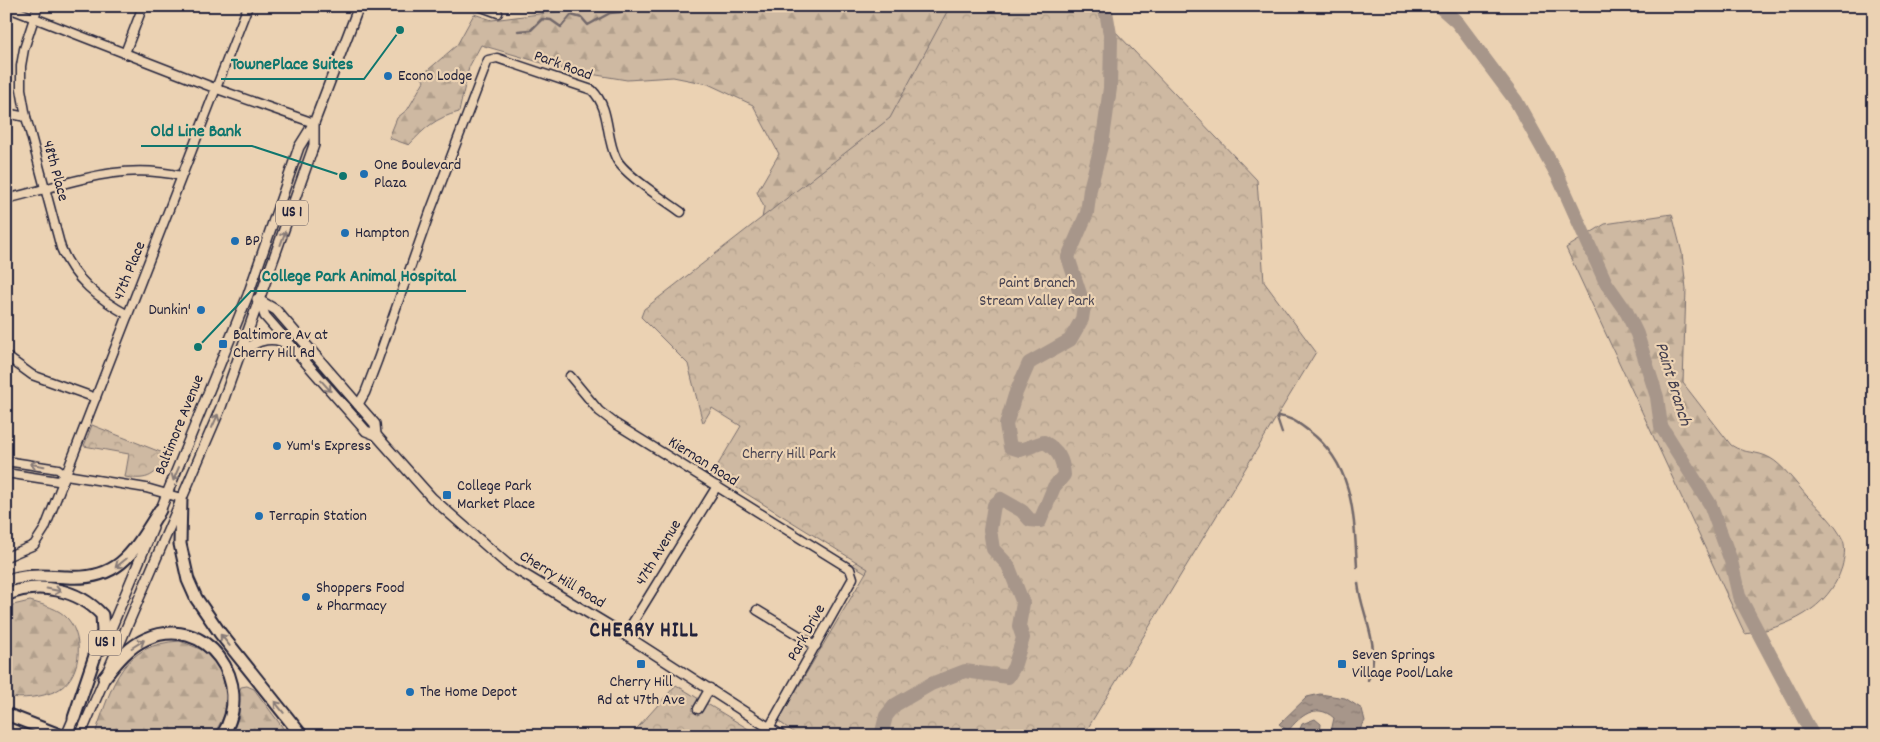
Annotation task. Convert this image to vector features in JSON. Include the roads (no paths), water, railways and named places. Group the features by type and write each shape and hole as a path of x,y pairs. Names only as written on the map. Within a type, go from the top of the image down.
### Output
{"highway":[{"path":"181,498 180,544 188,580 196,598 220,634 302,736"},
{"path":"6,581 29,575 83,578 106,572 125,560 133,552 160,510"},
{"path":"6,595 34,588 58,590 93,605 102,615 103,632 74,718"},
{"path":"104,678 119,659 146,639 167,634 194,638 215,651 222,660 233,684 234,710 222,736"},
{"path":"6,714 61,736"},
{"path":"6,720 61,736"}],"main road":[{"name":"Baltimore Avenue","path":"66,736 248,295 299,147 314,123 359,6"},
{"name":"Baltimore Avenue","path":"80,736 241,355 314,145 314,123"},
{"name":"Cherry Hill Road","path":"248,295 276,310 375,424 376,435"},
{"name":"Cherry Hill Road","path":"260,301 265,316 366,431 376,435 432,498 507,564 626,635 782,736"},
{"path":"241,355 250,345 257,342 276,340 287,344 302,359"}],"street":[{"name":"48th Place","path":"38,6 20,66 22,99 61,248 67,262 88,288 128,315"},
{"path":"125,54 143,6"},
{"name":"47th Place","path":"6,556 34,545 45,528 248,6"},
{"path":"479,6 498,14"},
{"path":"6,7 217,89 314,123"},
{"name":"Park Road","path":"358,405 365,394 430,212 488,60 497,58 506,60 592,90 600,98 607,116 617,160 681,212"},
{"path":"6,113 26,117"},
{"path":"6,199 126,170 163,172 181,176"},
{"path":"6,356 32,375 96,398"},
{"name":"Kiernan Road","path":"570,376 593,405 616,424 834,558"},
{"path":"6,460 58,469 66,475 146,488 181,498"},
{"path":"6,473 58,481 66,475"},
{"name":"47th Avenue","path":"626,635 717,486"},
{"name":"Park Drive","path":"769,728 853,578 850,569 834,558"},
{"path":"757,610 816,646"},
{"path":"698,709 710,688"}],"water":[{"path":"1320,694 1345,698 1362,709 1365,721 1356,736 1330,736 1334,718 1321,711 1315,711 1303,716 1288,731 1279,724 1307,697"},
{"path":"1315,719 1321,724 1320,736 1297,736 1302,724"}],"waterway":[{"path":"518,31 531,30 542,19 551,20 561,27 571,15 582,18 588,25 610,13 620,12 626,6"},
{"path":"639,6 651,6"},
{"path":"881,736 886,716 895,705 931,684 965,671 1008,677 1014,667 1023,638 1019,626 1023,603 1008,565 993,549 990,530 994,505 1001,499 1022,511 1030,520 1040,521 1054,487 1064,475 1059,456 1053,448 1044,442 1020,450 1010,447 1006,425 1015,395 1029,363 1070,340 1082,319 1084,306 1068,257 1087,213 1090,189 1103,138 1110,88 1111,40 1105,6"},
{"name":"Paint Branch","path":"1439,6 1457,22 1516,101 1558,176 1606,283 1627,313 1637,334 1657,397 1661,426 1710,504 1731,561 1739,596 1813,736"},
{"path":"1282,433 1278,416 1291,419 1309,431 1324,444 1335,459 1349,492 1355,529 1357,567"},
{"path":"1358,583 1372,643 1372,668 1368,680"}],"place":[{"name":"TownePlace Suites","path":"400,30"},
{"name":"Econo Lodge","path":"388,76"},
{"name":"One Boulevard Plaza","path":"364,174"},
{"name":"Old Line Bank","path":"343,176"},
{"name":"Hampton","path":"345,233"},
{"name":"BP","path":"235,241"},
{"name":"Dunkin'","path":"201,310"},
{"name":"Baltimore Av at Cherry Hill Rd","path":"223,344"},
{"name":"College Park Animal Hospital","path":"198,347"},
{"name":"Yum's Express","path":"277,446"},
{"name":"College Park Market Place","path":"447,495"},
{"name":"Terrapin Station","path":"259,516"},
{"name":"Shoppers Food & Pharmacy","path":"306,597"},
{"name":"Cherry Hill Rd at 47th Ave","path":"641,664"},
{"name":"Seven Springs Village Pool/Lake","path":"1342,664"},
{"name":"The Home Depot","path":"410,692"}],"district":[{"name":"CHERRY HILL","path":"644,632"}],"park label":[{"name":"Paint Branch Stream Valley Park","path":"1037,292"},
{"name":"Cherry Hill Park","path":"789,454"}]}
